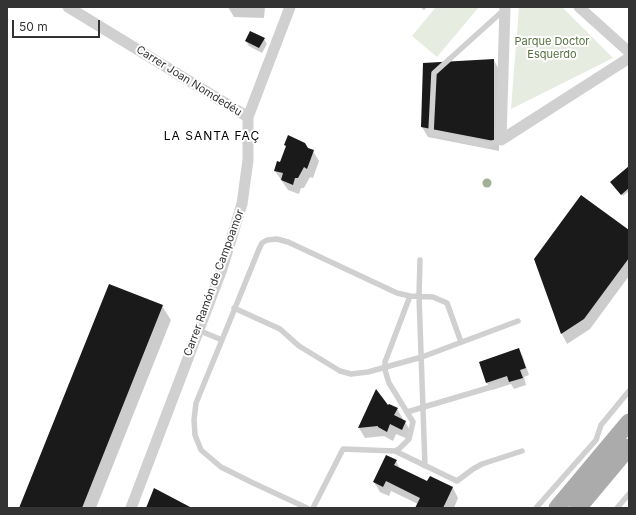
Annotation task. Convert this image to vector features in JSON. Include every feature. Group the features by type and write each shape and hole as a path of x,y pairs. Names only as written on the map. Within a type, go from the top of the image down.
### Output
{"main road":[{"path":"557,508 629,422"},
{"path":"578,508 629,447"}],"street":[{"name":"Carrer Joan Nomdedéu","path":"68,7 248,117"},
{"name":"Carrer Ramón de Campoamor","path":"131,508 222,269 242,204 248,160 248,117 290,7"},
{"path":"579,7 629,52"},
{"path":"502,140 505,8"},
{"path":"502,140 629,58"}],"lane":[{"path":"502,140 486,145 431,132 434,73 505,8"},
{"path":"307,508 221,467 201,450 195,435 194,420 196,403 262,243 267,240 277,239 288,242 397,293 410,296 433,297 447,303 461,342"},
{"path":"420,260 426,466"},
{"path":"395,451 409,439 413,422 389,383 385,362 410,296"},
{"path":"234,308 280,330 299,346 340,371 351,374 361,374 422,357 518,322"},
{"path":"198,330 222,340"},
{"path":"407,412 498,385"},
{"path":"536,508 596,440 601,425 629,391"},
{"path":"313,508 343,449 395,451 457,481 482,464 522,452"},
{"path":"617,508 629,494"}],"green space":[{"path":"436,7 479,7 437,57 412,36"},
{"name":"Parque Doctor Esquerdo","path":"519,7 562,7 613,58 511,109"}],"building":[{"path":"250,31 265,38 259,48 245,41"},
{"path":"494,59 494,141 421,127 423,63"},
{"path":"288,135 305,143 308,148 314,150 307,169 304,167 298,178 295,178 293,185 281,180 283,173 274,171 277,161 280,162 286,146 284,145"},
{"path":"629,166 629,188 621,195 610,182"},
{"path":"581,195 629,230 629,258 584,319 561,334 534,259"},
{"path":"109,284 163,305 82,508 19,508"},
{"path":"519,348 526,368 520,370 523,378 509,382 507,376 486,383 479,362"},
{"path":"376,389 388,405 389,404 398,408 394,415 406,421 402,430 390,424 387,432 378,426 358,428"},
{"path":"386,455 397,460 394,465 427,481 430,476 453,487 443,508 415,508 420,498 386,481 383,487 373,482"},
{"path":"154,488 192,508 146,508"}],"district":[{"name":"LA SANTA FAÇ","path":"212,136"}]}
